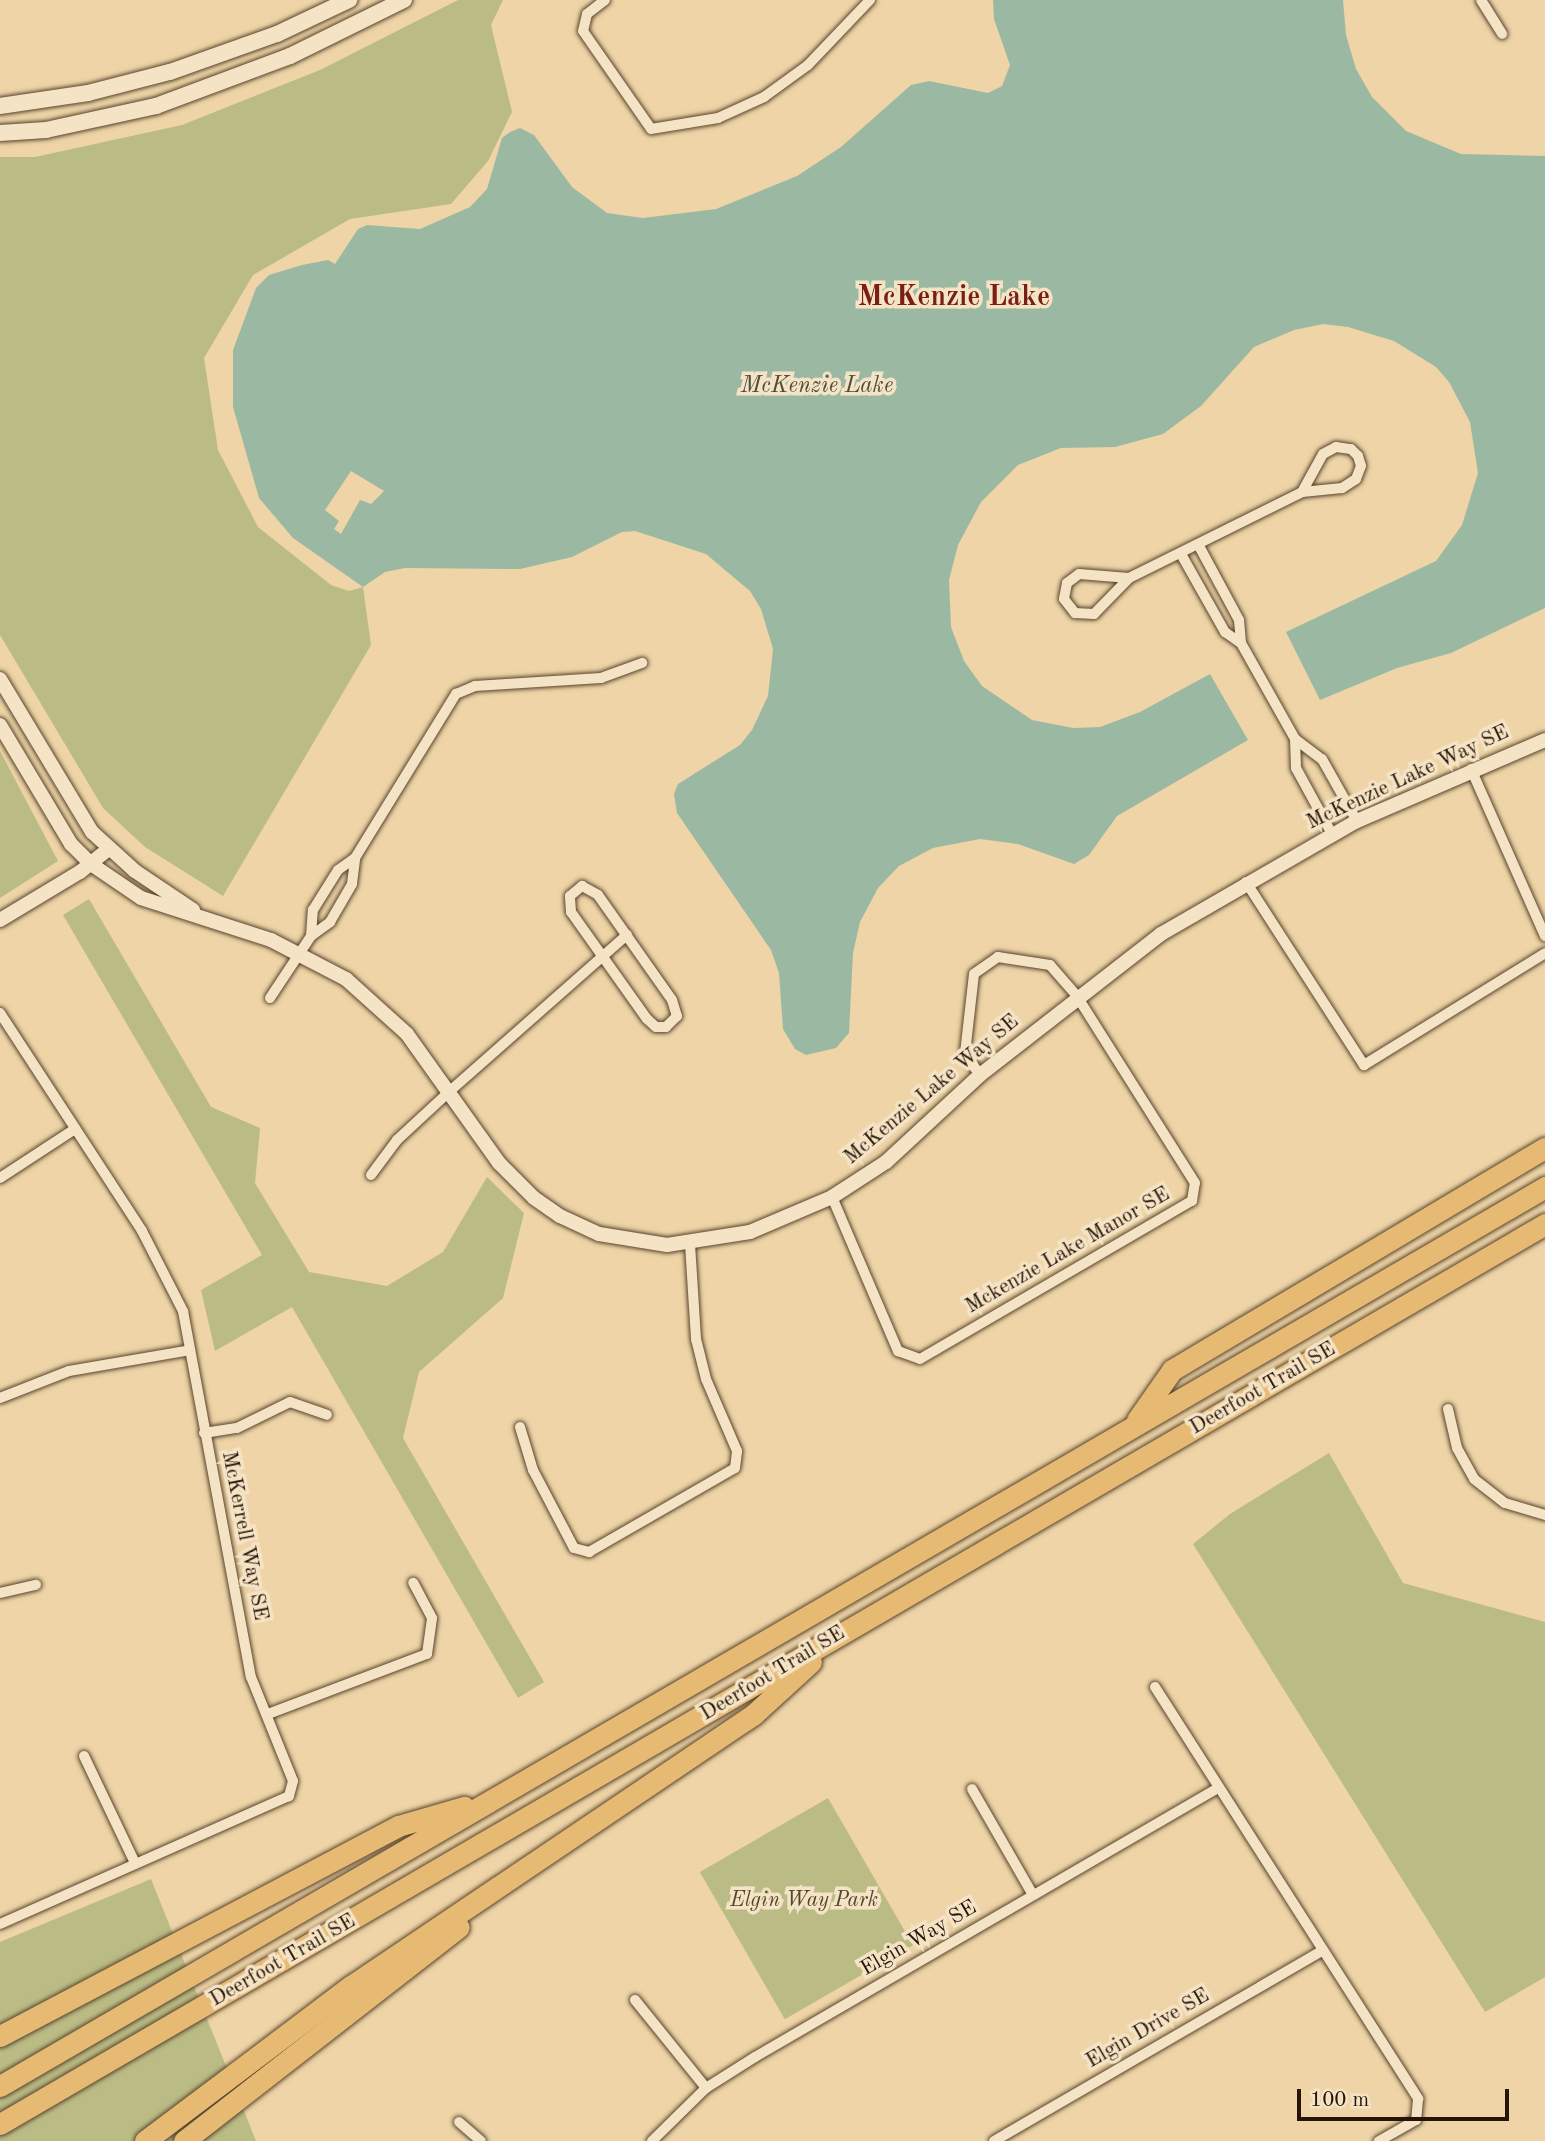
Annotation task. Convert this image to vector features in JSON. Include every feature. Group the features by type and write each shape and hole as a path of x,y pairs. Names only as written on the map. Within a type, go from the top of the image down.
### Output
{"highway":[{"path":"1132,1427 1172,1370 1545,1148"},
{"name":"Deerfoot Trail SE","path":"0,2086 1545,1187"},
{"name":"Deerfoot Trail SE","path":"0,2124 1545,1224"},
{"path":"1513,1242 1545,1235"},
{"path":"145,2141 351,1986 485,1893 754,1714 844,1632"},
{"path":"0,2036 398,1826 490,1800"},
{"path":"184,2141 471,1918 485,1893"}],"main road":[{"path":"0,106 88,93 170,72 277,34 349,0"},
{"path":"0,133 46,130 156,106 290,56 404,0"}],"street":[{"path":"605,0 587,14 583,31 651,129 718,118 764,97 808,65 870,0"},
{"path":"1481,0 1502,34"},
{"path":"1129,578 1079,574 1067,583 1065,599 1075,613 1090,615 1129,578 1199,546 1302,492 1336,489 1352,483 1360,471 1355,452 1345,447 1327,450 1302,492"},
{"path":"1199,546 1241,624 1241,643"},
{"path":"1181,554 1223,628 1241,643 1295,739 1322,760 1357,821"},
{"path":"270,998 311,936 313,910 335,875 355,858 443,710 460,691 591,680 642,663"},
{"name":"McKenzie Lake Way SE","path":"0,678 86,825 108,849 197,913"},
{"name":"McKenzie Lake Way SE","path":"0,725 71,844 91,864 141,898 197,913 301,954 376,1003 407,1034 511,1178 560,1216 616,1239 690,1244 750,1232 832,1198 886,1162 980,1075 1077,996 1161,934 1246,882 1357,821 1471,769 1545,740"},
{"path":"1295,739 1299,774 1332,834"},
{"path":"1471,769 1545,936"},
{"path":"0,920 91,864 108,849"},
{"path":"311,936 328,926 349,890 355,858"},
{"path":"1246,882 1364,1065 1545,953"},
{"path":"585,887 596,892 627,935 675,1005 677,1016 670,1024 659,1028 650,1023 603,957 569,907 575,890 585,887"},
{"path":"371,1175 397,1140 627,935"},
{"path":"980,1075 965,1053 974,974 998,957 1050,965 1077,996"},
{"name":"Mckenzie Lake Manor SE","path":"832,1198 898,1351 920,1359 1192,1201 1195,1183 1077,996"},
{"name":"McKerrell Way SE","path":"0,1013 172,1284 183,1311 251,1677 293,1781 289,1796 0,1924"},
{"path":"0,1178 75,1129"},
{"path":"520,1427 533,1470 574,1548 589,1552 735,1468 737,1451 706,1379 696,1339 690,1244"},
{"path":"0,1398 63,1373 190,1350"},
{"path":"204,1433 237,1428 290,1402 327,1415"},
{"path":"1448,1409 1457,1448 1474,1479 1506,1503 1545,1515"},
{"path":"268,1714 427,1654 432,1618 413,1583"},
{"path":"0,1593 36,1585"},
{"path":"1155,1687 1418,2099 1416,2120 1379,2141"},
{"path":"84,1756 135,1863"},
{"name":"Elgin Way SE","path":"652,2141 706,2088 1218,1788"},
{"path":"972,1789 1033,1895"},
{"name":"Elgin Drive SE","path":"994,2141 1322,1951"},
{"path":"635,2000 706,2088"},
{"path":"459,2122 481,2141"}],"green space":[{"path":"458,0 503,0 491,25 512,112 488,161 451,204 350,219 253,275 204,358 218,450 258,527 331,585 349,591 363,587 371,645 223,896 145,847 103,808 0,635 0,157 35,157 182,125 320,70"},
{"path":"0,751 58,861 0,898"},
{"path":"89,899 211,1107 260,1128 255,1183 309,1272 387,1286 443,1252 487,1177 524,1213 503,1298 419,1372 403,1438 544,1682 518,1698 292,1307 215,1351 201,1290 262,1255 63,915"},
{"path":"1329,1453 1403,1583 1545,1622 1545,1977 1485,2012 1193,1544 1230,1514"},
{"name":"Elgin Way Park","path":"828,1798 913,1945 785,2019 700,1872"},
{"path":"151,1879 256,2141 0,2141 0,1942"}],"water":[{"name":"McKenzie Lake","path":"993,0 1343,0 1346,35 1356,69 1372,97 1406,131 1461,154 1545,156 1545,608 1451,653 1397,668 1320,700 1286,632 1436,561 1462,525 1478,473 1470,422 1449,382 1436,367 1394,341 1348,327 1323,324 1294,330 1254,347 1201,406 1163,434 1115,447 1061,448 1018,465 981,502 958,545 949,580 951,627 964,661 982,686 1032,720 1073,728 1100,727 1140,712 1210,674 1248,740 1117,816 1089,855 1074,864 1018,844 980,839 933,848 899,866 878,888 860,922 853,953 849,1033 836,1048 806,1055 795,1049 783,1029 779,973 771,950 677,813 674,794 678,784 740,745 752,730 768,696 773,649 761,609 750,591 706,554 635,531 622,532 572,557 520,569 405,568 385,572 363,587 293,538 259,498 233,407 233,350 256,288 269,275 328,260 335,264 358,229 367,225 420,229 470,207 487,189 502,138 520,128 534,135 572,187 607,213 643,218 716,209 797,176 841,147 911,85 929,81 988,93 1002,86 1010,65 994,19"}],"pier":[{"path":"351,471 384,491 371,504 360,500 341,534 334,529 339,521 325,510"}],"district":[{"name":"McKenzie Lake","path":"954,298"}]}
